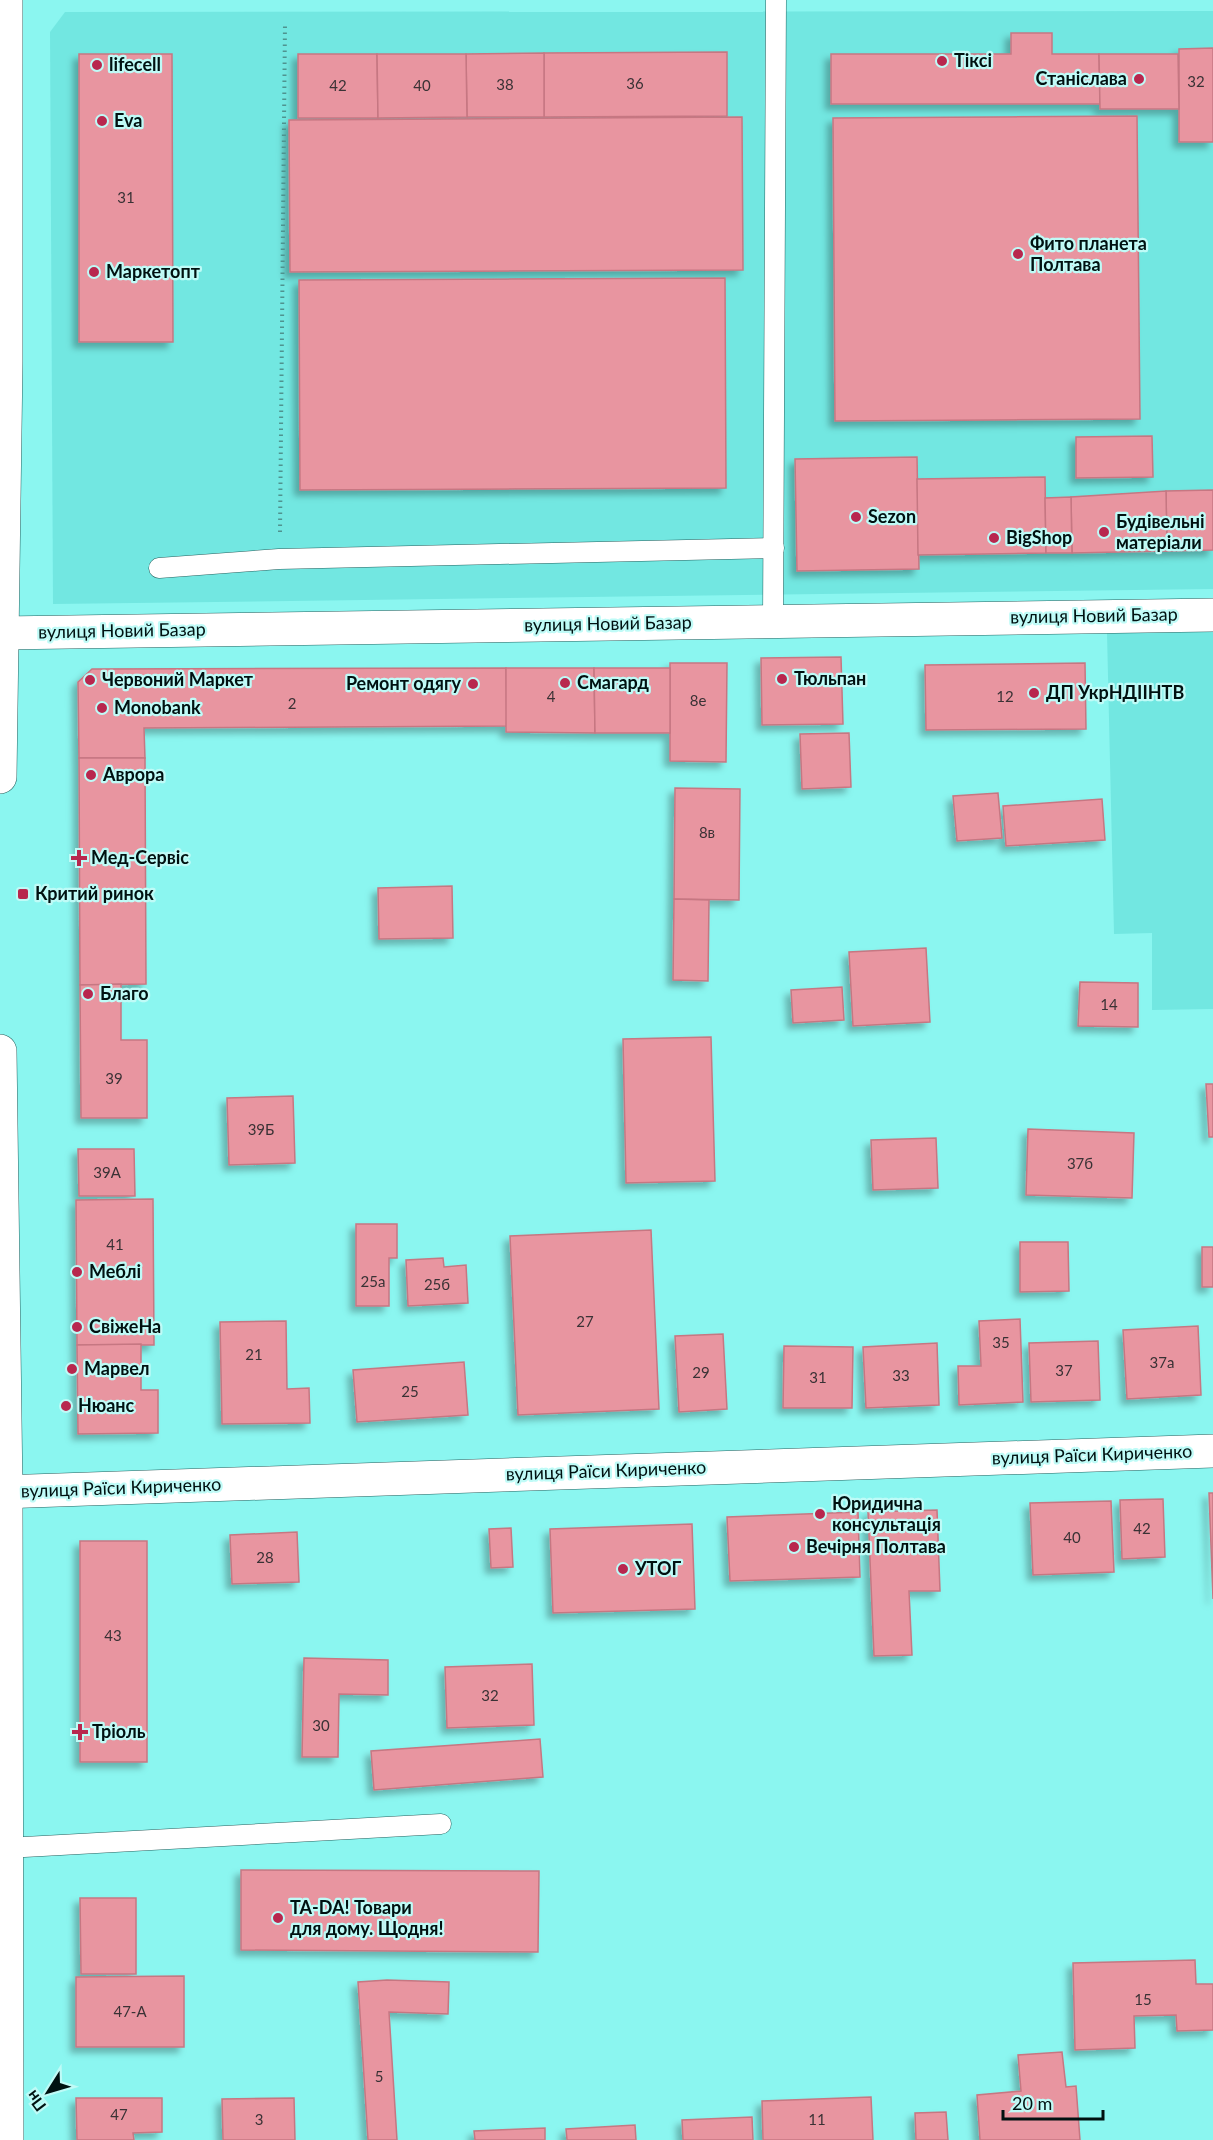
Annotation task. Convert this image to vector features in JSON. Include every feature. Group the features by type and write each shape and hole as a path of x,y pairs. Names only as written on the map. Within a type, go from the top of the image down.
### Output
{"street":[{"path":"0,777 6,0"},
{"name":"вулиця Новий Базар","path":"2,633 1213,615"},
{"path":"0,1051 7,2140"},
{"name":"вулиця Раїси Кириченко","path":"3,1492 1213,1451"}],"lane":[{"path":"772,621 776,0"},
{"path":"159,567 279,559 774,548"},
{"path":"6,1848 441,1824"}],"path":[{"path":"279,559 285,23"}],"shaded area":[{"path":"1213,11 1213,589 53,604 50,32 65,12"},
{"path":"1213,632 1213,1009 1152,1010 1152,933 1114,934 1107,633"}],"building":[{"path":"1011,33 1052,33 1052,54 1099,54 1100,104 831,104 831,54 1011,54"},
{"path":"1213,48 1213,142 1179,142 1179,49"},
{"path":"727,52 727,116 544,117 544,53"},
{"path":"544,53 544,117 467,117 466,54"},
{"path":"79,54 172,54 173,342 79,342"},
{"path":"298,54 377,54 378,118 298,118"},
{"path":"377,54 466,54 467,117 378,118"},
{"name":"Станіслава","path":"1099,54 1178,54 1179,109 1100,109"},
{"path":"1137,116 1140,419 835,421 833,118"},
{"path":"742,117 743,270 290,272 289,120"},
{"path":"725,278 726,488 300,490 299,280"},
{"path":"1152,436 1153,477 1076,478 1076,437"},
{"path":"917,457 919,569 797,571 795,459"},
{"path":"1045,477 1046,553 918,555 917,479"},
{"path":"1213,490 1213,550 1167,551 1166,491"},
{"path":"1166,491 1167,551 1072,553 1071,497"},
{"path":"1071,497 1072,553 1046,553 1045,498"},
{"path":"841,657 843,724 762,725 761,658"},
{"path":"670,663 727,663 726,762 670,761"},
{"path":"1085,663 1086,729 926,730 925,665"},
{"path":"506,668 507,726 144,728 145,758 79,758 78,682 92,669"},
{"path":"506,668 594,668 595,733 506,732"},
{"path":"594,668 670,668 670,733 595,733"},
{"path":"849,733 851,787 802,789 800,734"},
{"path":"79,758 145,758 146,984 80,985"},
{"path":"675,788 740,789 739,900 674,899"},
{"path":"998,793 1002,838 957,841 953,796"},
{"path":"1102,799 1105,840 1006,846 1003,806"},
{"path":"452,886 453,938 379,939 378,888"},
{"path":"674,899 709,900 708,981 673,980"},
{"path":"926,948 930,1022 853,1026 849,952"},
{"path":"1080,982 1138,983 1138,1027 1078,1026"},
{"path":"121,984 121,1040 147,1040 147,1118 81,1118 80,985"},
{"path":"842,987 844,1020 793,1023 791,990"},
{"path":"711,1037 715,1181 626,1183 623,1039"},
{"path":"1206,1084 1213,1084 1213,1137 1209,1137"},
{"path":"293,1096 295,1163 229,1165 227,1098"},
{"path":"1028,1129 1134,1133 1132,1198 1026,1195"},
{"path":"936,1138 938,1188 873,1190 871,1140"},
{"path":"78,1149 134,1149 135,1196 79,1196"},
{"path":"153,1199 154,1345 77,1345 76,1200"},
{"path":"356,1224 397,1224 397,1258 389,1258 389,1306 356,1306"},
{"path":"651,1230 659,1409 518,1415 510,1236"},
{"path":"1020,1242 1068,1242 1069,1291 1020,1292"},
{"path":"1202,1247 1213,1247 1213,1287 1202,1287"},
{"path":"443,1258 444,1267 466,1265 468,1303 408,1306 406,1260"},
{"path":"1020,1319 1023,1402 959,1405 958,1366 981,1366 979,1321"},
{"path":"286,1321 287,1389 309,1388 310,1423 222,1424 220,1322"},
{"path":"1198,1326 1201,1395 1127,1399 1123,1330"},
{"path":"723,1334 727,1409 679,1412 675,1336"},
{"path":"1098,1341 1100,1400 1031,1402 1029,1343"},
{"path":"937,1343 939,1405 866,1408 863,1347"},
{"path":"141,1344 141,1390 158,1390 158,1433 78,1434 77,1345"},
{"path":"784,1346 853,1347 852,1408 783,1408"},
{"path":"464,1362 468,1415 357,1422 353,1370"},
{"path":"1209,1493 1213,1493 1213,1599"},
{"path":"1163,1499 1165,1557 1122,1559 1120,1500"},
{"path":"1111,1501 1114,1572 1033,1575 1030,1503"},
{"path":"937,1510 940,1591 909,1591 912,1655 874,1656 868,1512"},
{"name":"Вечірня Полтава","path":"858,1512 860,1577 730,1581 727,1517"},
{"name":"УТОГ","path":"692,1524 695,1609 553,1613 550,1529"},
{"path":"511,1528 513,1567 491,1568 489,1529"},
{"path":"297,1532 299,1582 232,1584 230,1535"},
{"path":"80,1541 147,1541 147,1762 80,1762"},
{"path":"304,1658 388,1660 388,1695 339,1694 338,1757 302,1757"},
{"path":"532,1664 534,1725 447,1728 445,1667"},
{"path":"540,1739 543,1777 374,1790 371,1751"},
{"path":"241,1870 539,1871 538,1952 241,1950"},
{"path":"80,1898 136,1898 136,1974 81,1974"},
{"path":"1195,1960 1196,1984 1213,1984 1213,2030 1177,2031 1176,2015 1134,2016 1135,2048 1075,2050 1073,1963"},
{"path":"184,1976 184,2047 76,2047 76,1977"},
{"path":"387,1980 449,1982 448,2014 389,2012 397,2140 368,2140 358,1982"},
{"path":"1062,2052 1066,2087 1076,2086 1080,2140 980,2140 977,2095 1021,2091 1018,2055"},
{"path":"871,2097 873,2140 763,2140 762,2101"},
{"path":"76,2098 162,2098 162,2132 133,2133 134,2140 77,2140"},
{"path":"294,2098 295,2140 223,2140 222,2099"},
{"path":"946,2112 948,2140 916,2140 915,2113"},
{"path":"752,2117 753,2140 683,2140 682,2120"},
{"path":"635,2125 636,2140 567,2140 566,2129"},
{"path":"545,2128 545,2140 475,2140 474,2131"}],"place":[{"name":"Тіксі","path":"942,61"},
{"name":"lifecell","path":"97,65"},
{"name":"Станіслава","path":"1139,79"},
{"name":"Eva","path":"102,121"},
{"name":"Фито планета Полтава","path":"1018,254"},
{"name":"Маркетопт","path":"94,272"},
{"name":"Sezon","path":"856,517"},
{"name":"Будівельні матеріали","path":"1104,532"},
{"name":"BigShop","path":"994,538"},
{"name":"Тюльпан","path":"782,679"},
{"name":"Червоний Маркет","path":"90,680"},
{"name":"Смагард","path":"565,683"},
{"name":"Ремонт одягу","path":"473,684"},
{"name":"ДП УкрНДІІНТВ","path":"1034,693"},
{"name":"Monobank","path":"102,708"},
{"name":"Аврора","path":"91,775"},
{"name":"Мед-Сервіс","path":"79,858"},
{"name":"Критий ринок","path":"23,894"},
{"name":"Благо","path":"88,994"},
{"name":"Меблі","path":"77,1272"},
{"name":"СвіжеНа","path":"77,1327"},
{"name":"Марвел","path":"72,1369"},
{"name":"Нюанс","path":"66,1406"},
{"name":"Юридична консультація","path":"820,1514"},
{"name":"Вечірня Полтава","path":"794,1547"},
{"name":"УТОГ","path":"623,1569"},
{"name":"Тріоль","path":"80,1732"},
{"name":"TA-DA! Товари для дому. Щодня!","path":"278,1918"}]}
